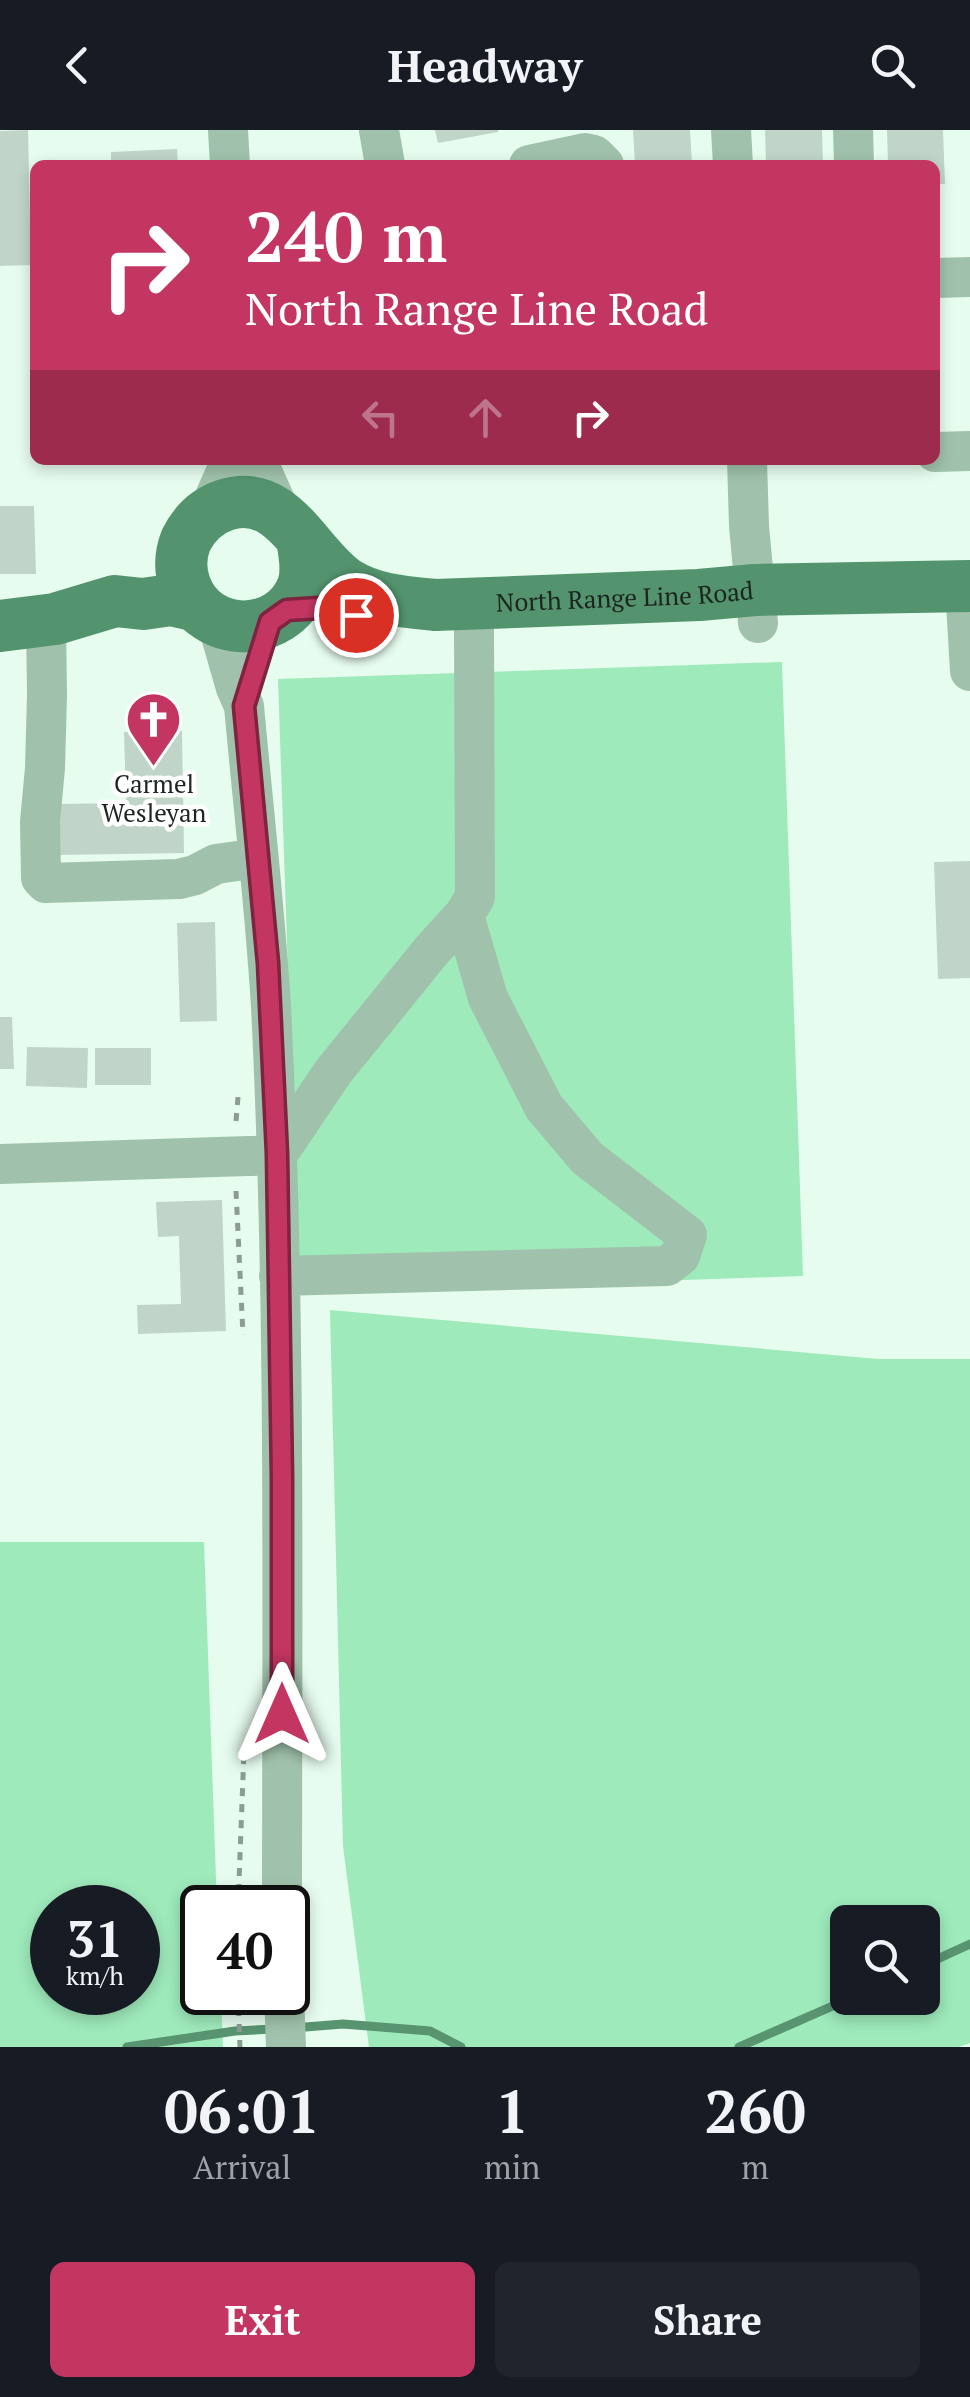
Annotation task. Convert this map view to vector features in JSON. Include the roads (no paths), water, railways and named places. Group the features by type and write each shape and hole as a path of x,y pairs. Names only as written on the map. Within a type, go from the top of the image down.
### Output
{"main road":[{"path":"23,623 79,614 115,601 142,604 171,600 235,627 252,627 278,616 303,586 306,572 292,527 268,507 236,502 222,506 129,584 115,601"},
{"name":"North Range Line Road","path":"292,527 341,580 385,599 454,604 699,594 756,606"},
{"path":"196,530 181,562 182,578 188,593 207,614"},
{"name":"North Range Line Road","path":"278,616 319,608 407,629 474,629 756,606 968,618"}],"street":[{"path":"228,130 230,160"},
{"path":"379,130 384,160"},
{"path":"731,130 732,160"},
{"path":"853,130 854,160"},
{"path":"552,160 585,153 599,160"},
{"path":"940,278 970,277"},
{"path":"940,452 970,451"},
{"path":"196,530 228,465"},
{"path":"261,465 292,527"},
{"path":"747,465 756,606"},
{"path":"207,614 244,706 268,963 279,1276 282,1885"},
{"path":"244,706 278,616"},
{"path":"23,623 48,695 40,822 41,878 46,883 179,879 216,864 258,858"},
{"path":"277,1154 333,1072 475,897 474,629"},
{"path":"279,1276 666,1266 680,1256 687,1235 587,1158 544,1107 488,998 464,915"},
{"path":"0,1164 277,1154"},
{"path":"285,2015 286,2047"}],"waterway":[{"path":"940,1958 970,1944"},
{"path":"739,2047 830,2007"},
{"path":"293,2028 343,2024 430,2031 461,2047"},
{"path":"127,2047 273,2029"}],"place":[{"name":"Carmel Wesleyan","path":"154,768"}]}
